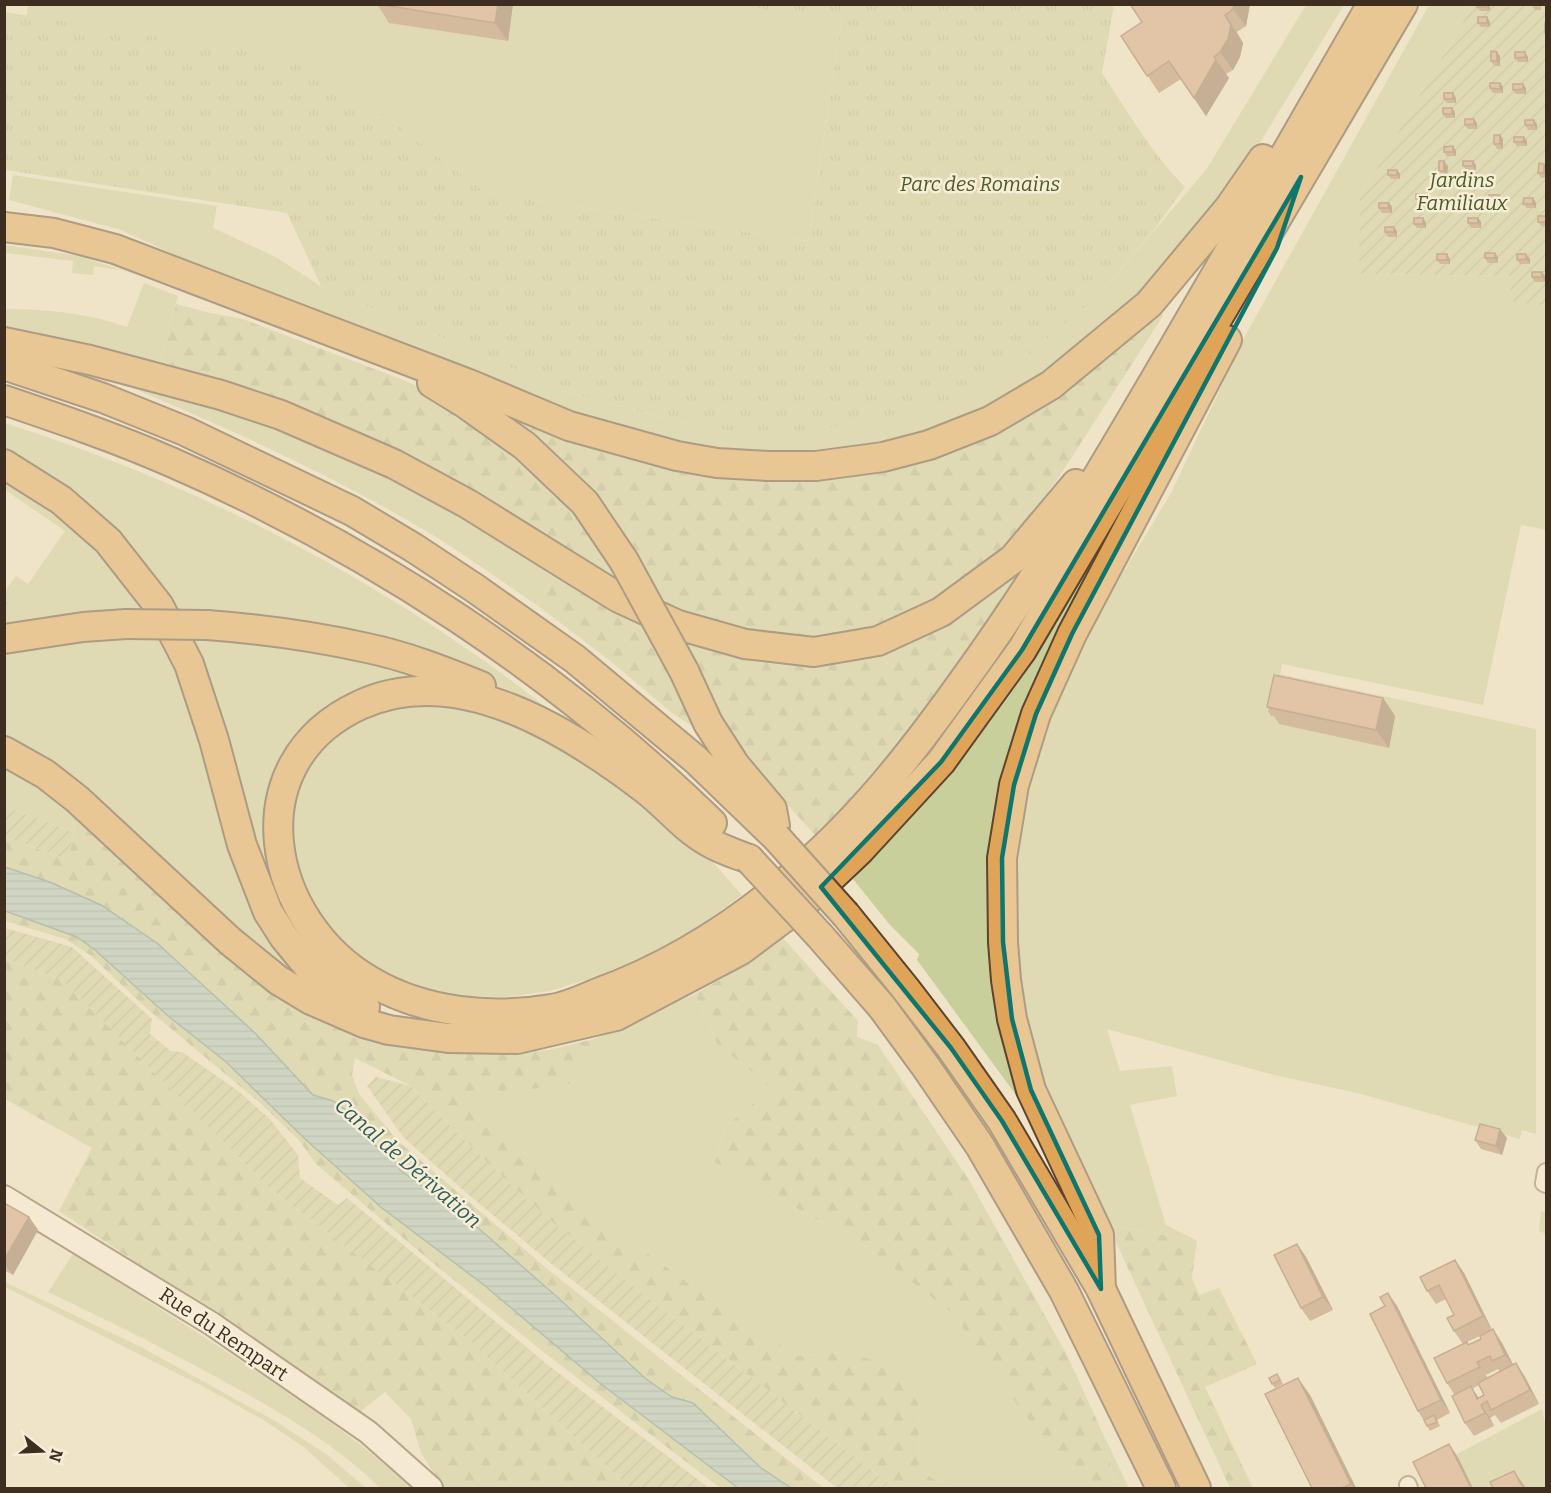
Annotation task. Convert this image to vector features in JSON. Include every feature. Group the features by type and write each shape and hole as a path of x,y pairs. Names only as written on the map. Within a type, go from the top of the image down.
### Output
{"highway":[{"path":"4,227 54,232 116,249 372,346 569,426 677,456 768,466 816,466 883,457 929,445 990,422 1052,385 1149,304 1229,208 1371,4"},
{"path":"749,859 704,840 649,791 608,762 549,726 520,712 481,699 439,692 412,692 373,699 354,707 324,728 310,742 296,762 285,783 280,805 279,842 284,872 296,904 323,945 367,980 391,993 416,1002 488,1014 555,1009 622,985 682,956 738,919 786,882 868,804 920,742 1043,567 1134,416 1371,4"},
{"path":"4,751 45,774 77,799 230,942 278,980 311,1000 364,1023 389,1030 447,1038 517,1039 616,1016 741,950 805,902 860,850 941,762 1022,650 1403,4"},
{"path":"1101,1289 1098,1235 1031,1090 1012,1019 1003,942 1002,858 1014,785 1036,714 1072,634 1277,248 1301,177"},
{"path":"4,214 61,221 93,228 156,252 233,293"},
{"path":"4,342 90,360 199,389 281,416 394,464 468,504 619,598 678,625 745,644 814,652 878,641 941,612 1013,559 1134,416"},
{"path":"372,346 466,404 525,446 585,503 624,561 684,671 708,723 735,765 772,808 776,837"},
{"path":"4,365 103,398 185,431 352,511 476,589 575,659 695,759 776,837 846,915 912,996 1002,1121 1101,1289 1196,1488"},
{"path":"4,400 84,428 241,494 325,537 398,579 454,614 557,689 673,785 749,859 820,936 882,1007 926,1067 980,1146 1064,1291 1161,1488"},
{"path":"4,464 61,500 108,541 159,606 189,664 214,740 242,844 254,878 268,912 289,945 311,970 332,988 357,1004 421,1033"},
{"path":"4,639 83,627 126,624 207,624 297,634 369,648 434,667 495,691 520,712"}],"street":[{"path":"1546,1172 1544,1183 1546,1184"},
{"name":"Rue du Rempart","path":"4,1197 222,1331 368,1432 432,1488"}],"highlighted area":[{"path":"1301,177 1277,248 1072,634 1036,714 1014,785 1002,858 1003,942 1012,1019 1031,1090 1099,1235 1101,1289 1002,1121 951,1048 821,887 941,762 1022,650"}],"green space":[{"path":"28,4 726,4 842,18 808,241 486,193 313,61 27,16"},
{"name":"Parc des Romains","path":"726,5 1114,5 1102,73 1151,147 1185,187 1153,231 1097,297 1029,354 950,399 876,420 798,434 732,432 675,421 570,393 321,286 287,213 5,170 5,12 313,61 486,193 808,241 842,18"},
{"path":"1306,5 1344,5 1261,141 1213,210 1159,275 1102,333 1045,376 982,413 913,440 853,453 720,456 599,426 264,296 121,230 9,200 13,175 217,206 213,228 274,256 321,286 570,393 675,421 732,432 798,433 876,420 1097,297 1206,170"},
{"path":"1429,5 1473,5 1360,196 1360,274 1511,276 1511,300 1546,306 1546,530 1521,525 1483,705 1282,664 1280,674 1536,729 1536,1134 1522,1130 1520,1139 1361,1094 1274,1075 1107,1029 1120,1071 1172,1066 1177,1096 1130,1105 1166,1225 1197,1241 1108,1225 1059,1136 1019,1002 1009,848 1051,705 1089,629 1171,493 1245,336"},
{"name":"Jardins Familiaux","path":"1473,5 1546,5 1546,306 1511,301 1511,276 1359,274 1360,196"},
{"path":"5,245 80,256 145,278 119,270 94,266 93,275 72,273 73,261 5,253"},
{"path":"144,283 178,296 158,368 5,332 5,309 67,313 98,318 127,327"},
{"path":"176,304 243,319 406,381 462,409 581,512 626,591 508,514 158,368"},
{"path":"1157,309 1163,316 1057,480 1013,537 958,588 905,619 824,639 750,635 661,604 469,393 645,458 915,458"},
{"path":"110,375 336,445 559,569 538,606 436,537 357,492 234,432 109,378"},
{"path":"5,423 113,461 270,531 419,617 508,678 559,718 491,683 170,611 5,454"},
{"path":"5,475 26,487 93,543 146,612 5,628 5,606 28,584 65,531 5,490"},
{"path":"1116,523 1010,763 1020,1096 1016,1095 917,960 919,954 890,925 853,879 935,790 990,722"},
{"path":"1027,560 908,735 816,836 752,766 724,725 679,640 757,661 820,661"},
{"path":"559,569 647,629 700,731 672,713 609,660 538,606"},
{"path":"16,576 28,584 5,606 5,591"},
{"path":"162,636 308,987 5,742 5,647 64,637"},
{"path":"185,636 293,644 439,680 317,723 274,880 283,905 299,936 274,902"},
{"path":"423,701 503,716 580,758 695,842 742,895 696,928 648,954 601,975 550,991 506,997 465,996 428,991 397,981 358,959 315,913 290,854 290,817 298,786 311,758 354,719"},
{"path":"4,760 73,806 75,833 5,806"},
{"path":"5,806 75,833 67,859 5,837"},
{"path":"73,806 230,956 458,1052 497,1054 548,1050 594,1039 571,1084 468,1097 561,1190 703,1294 797,1356 840,1352 887,1363 918,1403 919,1469 947,1488 895,1488 551,1221 490,1165 411,1086 355,1058 352,1075 359,1094 398,1141 545,1267 807,1475 797,1488 791,1488 761,1468 693,1403 672,1397 646,1379 417,1182 400,1170 393,1157 367,1140 352,1115 333,1101 313,1095 293,1072 101,905 52,883 5,867 5,837 67,859 75,833"},
{"path":"5,911 77,937 95,950 168,1016 225,1061 304,1138 382,1207 484,1285 601,1384 738,1488 720,1488 541,1350 428,1259 316,1164 299,1140 259,1102 146,1008 90,955 65,939 5,921"},
{"path":"5,928 72,947 152,1019 150,1034 171,1051 182,1052 237,1090 269,1118 298,1155 300,1178 338,1205 347,1198 548,1365 709,1488 630,1488 466,1338 268,1187 62,980 5,959"},
{"path":"781,936 858,1021 857,1037 878,1045 969,1180 1067,1355 1104,1436 1116,1488 1077,1488 952,1313 869,1249 714,1162 726,1126 772,1088 717,1044 695,994 728,975"},
{"path":"4,959 62,980 268,1187 466,1338 630,1488 443,1488 421,1453 411,1419 385,1392 360,1412 59,1211 92,1148 5,1099"},
{"path":"695,994 717,1044 772,1088 726,1126 714,1162 869,1249 952,1313 1077,1488 947,1488 919,1469 918,1403 840,1352 797,1356 703,1294 561,1190 467,1096 571,1084 594,1039"},
{"path":"376,1077 411,1086 490,1165 551,1221 895,1488 837,1488 548,1261 404,1138 367,1086"},
{"path":"1541,1211 1546,1212 1546,1234 1539,1231"},
{"path":"1108,1225 1197,1241 1192,1278 1199,1295 1219,1288 1257,1364 1205,1387 1253,1488 1230,1488"},
{"path":"73,1254 296,1398 364,1447 413,1488 380,1488 328,1444 271,1408 163,1349 48,1292"},
{"path":"5,1282 141,1347 277,1422 326,1454 366,1488 349,1488 305,1448 265,1421 206,1388 5,1287"},
{"path":"1542,1409 1546,1428 1546,1488 1473,1488 1457,1454"},
{"path":"1104,1436 1129,1488 1116,1488"},
{"path":"807,1475 824,1488 797,1488"}],"water":[{"path":"5,867 52,883 101,905 157,943 255,1033 313,1095 333,1101 353,1115 367,1140 393,1157 400,1170 470,1221 646,1379 672,1397 693,1403 761,1468 791,1488 738,1488 601,1384 484,1285 382,1208 304,1138 225,1061 168,1016 95,950 77,937 5,911"}],"building":[{"path":"377,4 498,4 495,23"},
{"path":"1130,4 1234,4 1233,9 1225,15 1231,25 1228,39 1214,57 1216,60 1194,98 1169,61 1147,76 1121,36 1142,22"},
{"path":"1477,4 1487,4 1487,7 1477,7"},
{"path":"1478,17 1487,17 1487,23 1478,23"},
{"path":"1491,51 1497,52 1497,61 1491,61"},
{"path":"1515,52 1525,52 1525,57 1515,58"},
{"path":"1490,83 1500,83 1500,89 1490,88"},
{"path":"1513,84 1523,84 1523,89 1513,90"},
{"path":"1444,93 1453,93 1453,99 1444,99"},
{"path":"1443,108 1452,108 1452,114 1443,114"},
{"path":"1465,119 1474,119 1474,124 1465,125"},
{"path":"1525,120 1534,120 1534,125 1525,125"},
{"path":"1494,135 1500,135 1500,144 1494,144"},
{"path":"1514,137 1524,137 1523,142 1514,142"},
{"path":"1453,146 1453,152 1444,152 1444,147"},
{"path":"1439,161 1444,161 1444,171 1439,171"},
{"path":"1463,161 1473,161 1473,166 1463,166"},
{"path":"1539,163 1544,164 1544,173 1538,173"},
{"path":"1388,170 1397,170 1397,175 1388,175"},
{"path":"1416,194 1425,194 1425,199 1416,199"},
{"path":"1489,195 1499,195 1499,200 1489,200"},
{"path":"1524,198 1533,198 1533,204 1523,204"},
{"path":"1379,203 1389,203 1388,208 1379,208"},
{"path":"1538,216 1546,216 1546,222 1538,222"},
{"path":"1414,218 1423,218 1423,224 1414,224"},
{"path":"1468,218 1478,218 1478,223 1468,223"},
{"path":"1385,227 1394,227 1394,232 1385,232"},
{"path":"1485,253 1495,253 1495,258 1485,258"},
{"path":"1437,254 1447,254 1447,260 1437,260"},
{"path":"1517,254 1526,254 1526,259 1517,260"},
{"path":"1532,272 1542,272 1542,277 1532,277"},
{"path":"1274,675 1383,698 1376,730 1267,707"},
{"path":"1480,1124 1500,1129 1496,1146 1475,1140"},
{"path":"4,1203 29,1217 4,1260"},
{"path":"1297,1244 1323,1297 1301,1308 1274,1255"},
{"path":"1455,1260 1483,1316 1454,1331 1447,1318 1454,1315 1439,1285 1427,1291 1420,1277"},
{"path":"1388,1293 1441,1400 1418,1411 1370,1314 1385,1306 1380,1297"},
{"path":"1493,1329 1505,1355 1492,1361 1490,1356 1477,1362 1480,1367 1447,1383 1434,1358 1467,1342 1468,1345 1481,1339 1480,1336"},
{"path":"1516,1363 1530,1390 1491,1410 1487,1401 1481,1405 1485,1413 1465,1423 1452,1396 1471,1386 1477,1399 1484,1395 1478,1383"},
{"path":"1277,1374 1280,1380 1272,1384 1269,1378"},
{"path":"1298,1378 1351,1484 1342,1488 1312,1488 1265,1394"},
{"path":"1434,1415 1437,1422 1427,1426 1424,1420"},
{"path":"1449,1444 1471,1488 1426,1488 1413,1462"},
{"path":"1514,1471 1523,1488 1493,1488 1490,1482"}],"water label":[{"name":"Canal de Dérivation","path":"408,1163"}]}
